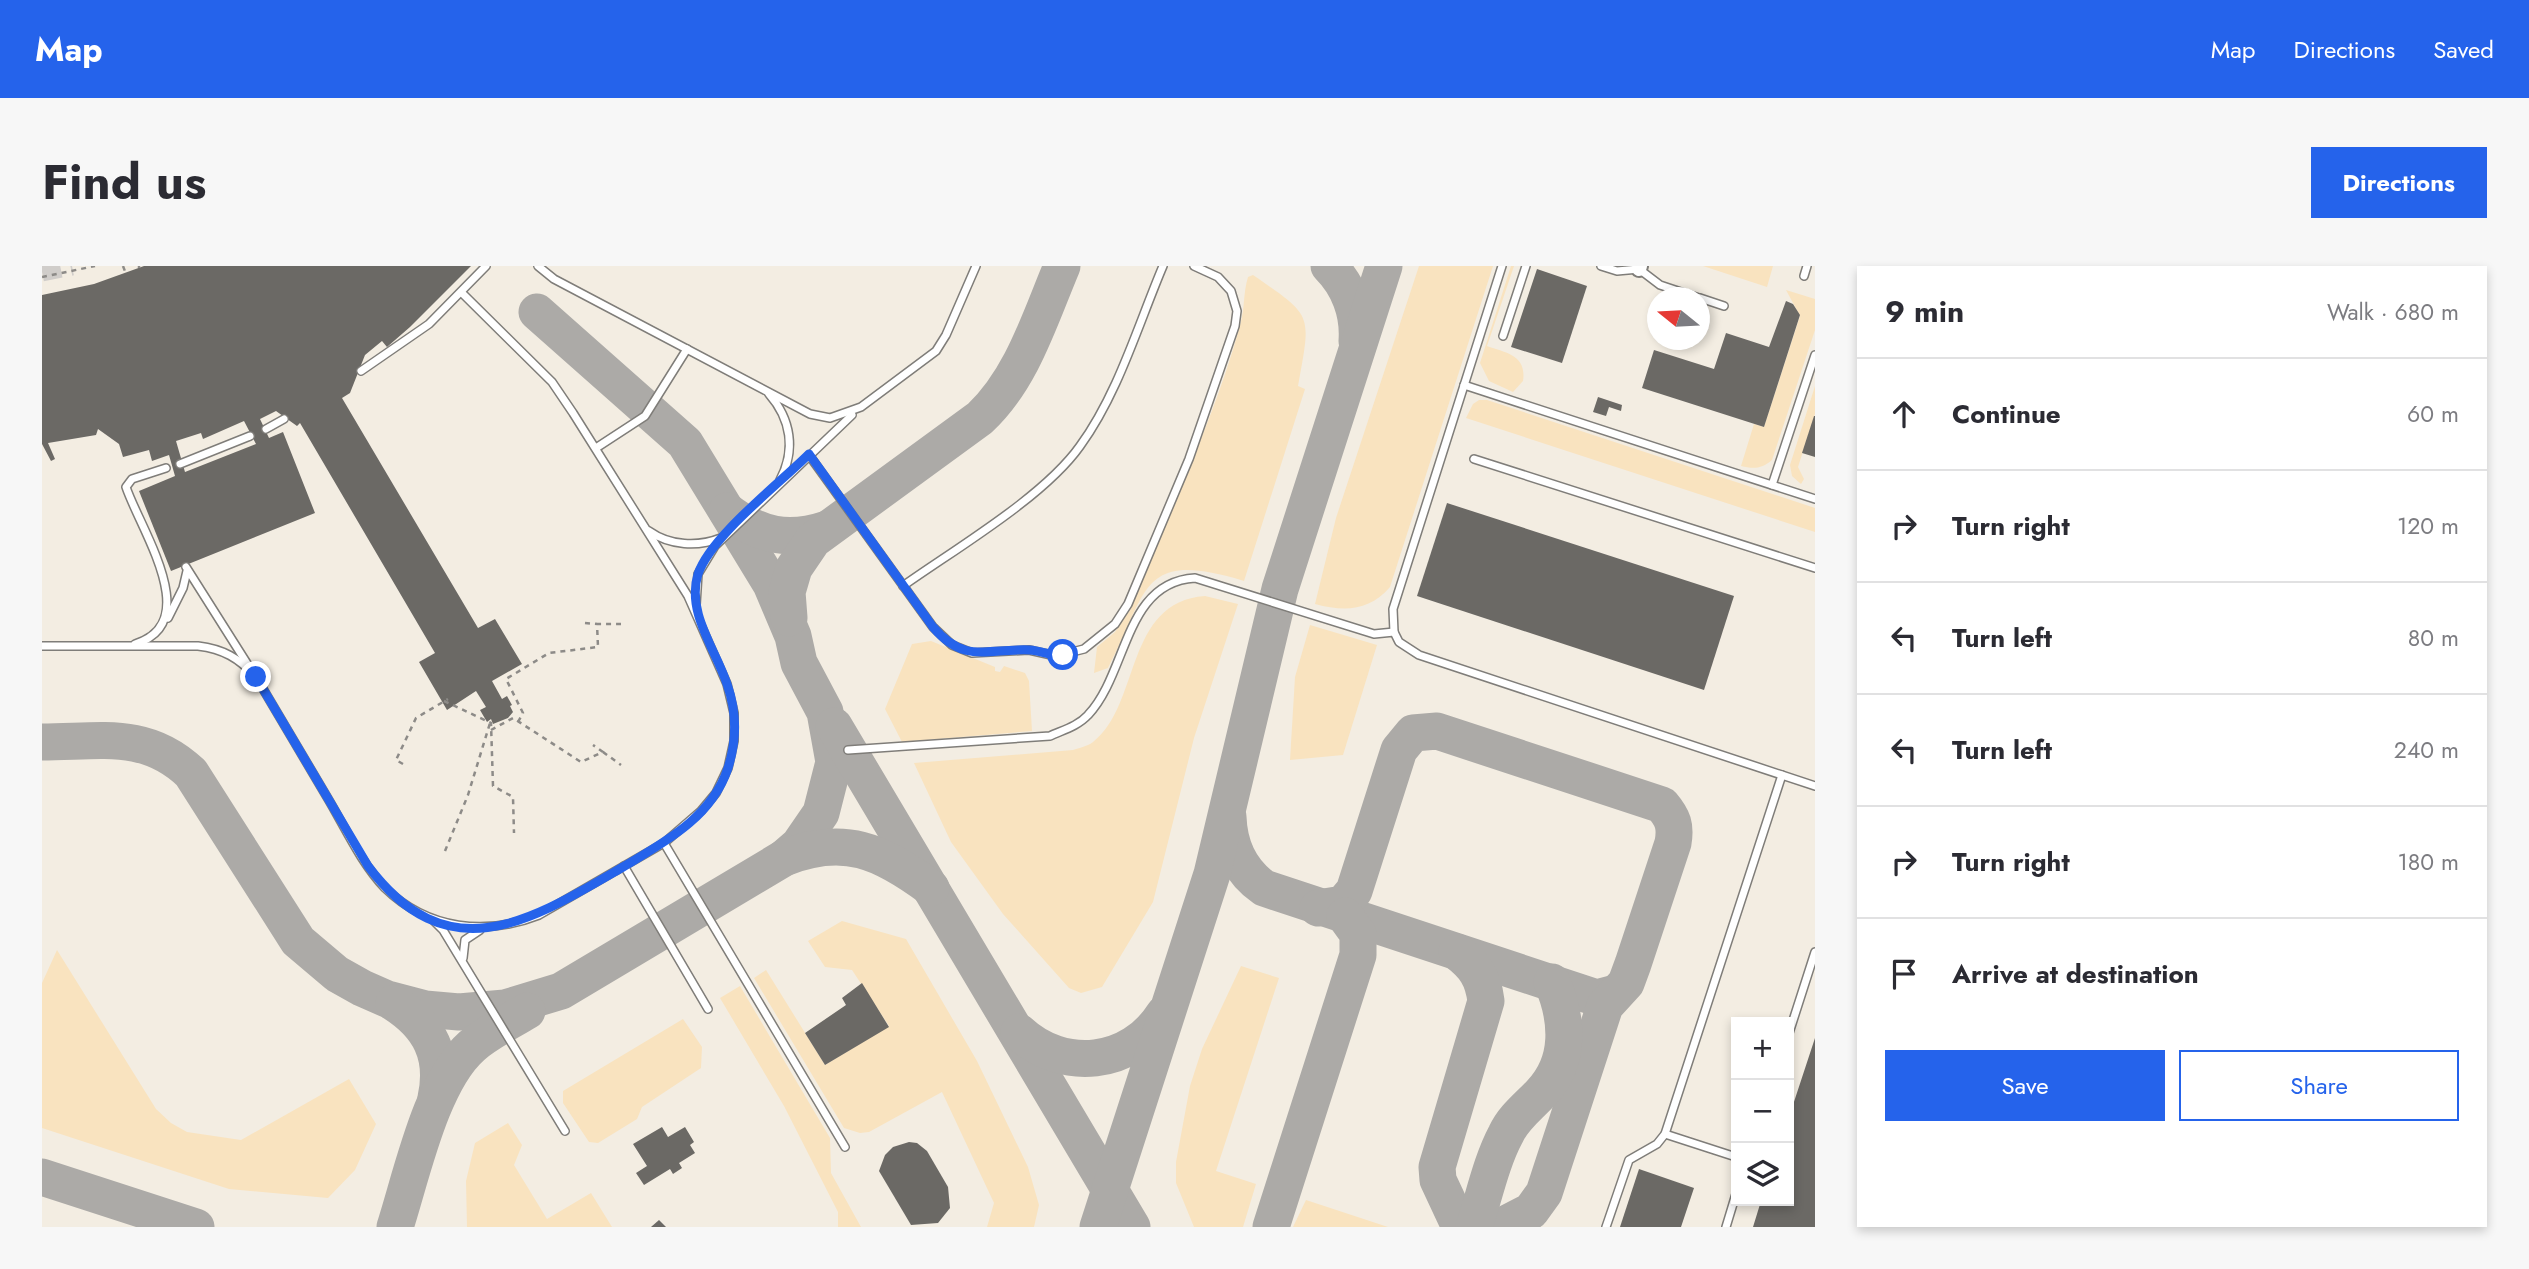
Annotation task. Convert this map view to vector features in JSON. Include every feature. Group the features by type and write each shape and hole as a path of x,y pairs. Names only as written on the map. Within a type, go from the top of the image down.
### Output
{"lane":[{"path":"361,371 429,324 486,266"},
{"path":"538,266 554,279 820,416 838,417 861,407"},
{"path":"700,619 695,593 698,574 707,556 724,535 861,407 942,344 976,266"},
{"path":"904,586 1039,489 1068,461 1101,411 1163,266"},
{"path":"809,454 939,634 957,648 972,653 1029,650 1063,655 1095,643 1115,624 1128,604 1189,459 1235,326 1236,304 1227,285 1218,277 1194,266"},
{"path":"1502,266 1393,609 1394,632 1399,642 1419,655 1815,786"},
{"path":"1503,336 1526,266"},
{"path":"1601,266 1617,271 1639,268 1666,287"},
{"path":"1804,276 1807,266"},
{"path":"462,293 552,382 596,448 700,619 727,684 734,713 734,741 728,768 716,793 685,828 539,915 514,924 472,933 465,940 462,951 467,969"},
{"path":"1710,302 1724,306"},
{"path":"596,448 645,416 687,349"},
{"path":"1772,485 1815,355"},
{"path":"1464,385 1815,499"},
{"path":"763,389 782,411 789,434 788,460 774,488"},
{"path":"266,429 284,419"},
{"path":"180,464 250,436"},
{"path":"1474,459 1815,568"},
{"path":"161,627 168,606 168,591 126,487 129,481 166,468"},
{"path":"156,471 160,481"},
{"path":"643,525 656,537 683,544 711,541 724,535"},
{"path":"130,646 148,639 161,627 178,601 187,569 256,677 368,866 390,892 439,925 565,1131"},
{"path":"848,750 1050,736 1071,727 1086,718 1101,700 1146,601 1161,586 1177,579 1195,578 1374,634 1394,632"},
{"path":"42,646 198,646 218,649 237,659 256,677"},
{"path":"1606,1227 1629,1160 1657,1144 1665,1134 1782,775"},
{"path":"664,842 845,1147"},
{"path":"624,866 708,1009"},
{"path":"424,915 458,927 487,929"},
{"path":"1794,1017 1815,952"},
{"path":"1665,1134 1731,1155"},
{"path":"1726,1227 1732,1206"}],"path":[{"path":"42,277 95,266"},
{"path":"123,266 126,274"},
{"path":"585,623 621,624"},
{"path":"518,722 523,713 506,679 549,653 598,647 597,624"},
{"path":"403,764 396,760 415,718 446,700 490,723"},
{"path":"491,730 513,718 581,762 603,752"},
{"path":"490,723 493,786 513,797 514,833"},
{"path":"445,851 468,795 490,723"},
{"path":"593,745 621,765"}],"shaded area":[{"path":"42,266 1815,266 1815,1227 42,1227"},
{"path":"1419,266 1493,266 1390,587 1374,601 1356,608 1315,604 1336,518"},
{"path":"1511,266 1514,266 1487,346 1514,356 1522,366 1523,381 1513,392 1489,381 1480,363"},
{"path":"1703,266 1773,266 1767,287"},
{"path":"1253,275 1288,300 1303,319 1306,330 1305,344 1298,386 1305,389 1244,581 1210,572 1184,570 1166,574 1152,583 1141,598 1108,668 1094,673 1097,647 1115,632 1130,610 1217,398 1240,325 1248,277"},
{"path":"1786,290 1815,299 1815,330 1772,460 1757,468 1741,466 1754,424 1764,427 1800,316"},
{"path":"1815,386 1815,414 1798,467 1804,479 1801,484 1792,476 1790,465"},
{"path":"1479,400 1487,400 1815,508 1815,532 1466,418 1473,404"},
{"path":"1205,596 1238,604 1194,738 1153,902 1102,987 1081,993 1069,988 1003,914 951,842 914,763 1073,750 1091,743 1108,725 1147,635 1160,616 1179,602"},
{"path":"1310,625 1377,645 1343,755 1290,760 1295,677"},
{"path":"931,641 995,667 995,671 1000,672 1004,666 1025,673 1029,681 1032,731 902,742 885,709 912,644"},
{"path":"842,921 906,939 977,1061 1028,1167 1039,1205 1034,1227 987,1227 994,1203 942,1092 869,1132 860,1133 844,1128 754,978 766,970 825,1065 889,1026 852,970 825,967 808,941"},
{"path":"57,950 156,1109 171,1123 187,1132 241,1140 349,1079 376,1124 355,1170 328,1198 229,1189 42,1128 42,983"},
{"path":"1241,966 1279,978 1216,1171 1256,1184 1243,1227 1194,1227 1176,1183 1176,1162 1190,1086 1202,1049"},
{"path":"740,986 830,1138 831,1173 861,1227 838,1227 838,1212 784,1106 720,998"},
{"path":"683,1019 702,1047 701,1068 642,1107 637,1119 598,1143 589,1142 563,1103 563,1091"},
{"path":"508,1123 522,1145 514,1165 547,1219 591,1193 612,1227 467,1227 466,1181 475,1143"},
{"path":"1306,1200 1388,1227 1293,1227"}],"building":[{"path":"144,266 471,266 387,347 382,341 365,355 350,393 342,398 478,628 495,619 522,664 492,681 502,699 507,696 512,705 510,706 513,712 508,718 493,724 491,719 487,722 480,710 486,707 476,691 447,710 419,662 435,653 300,423 297,426 276,411 260,419 269,438 283,432 315,513 171,571 139,491 175,476 169,455 152,461 149,450 123,457 119,444 98,429 96,435 48,443 55,459 51,461 42,444 42,295 94,284","holes":["244,421 256,444 185,472 176,441 201,433 203,439"]},
{"path":"1537,269 1587,286 1562,363 1511,347"},
{"path":"1786,301 1793,304 1800,315 1764,427 1642,388 1654,350 1714,369 1726,333 1769,347"},
{"path":"1598,397 1622,405 1621,411 1609,407 1606,416 1593,412"},
{"path":"1815,416 1815,457 1802,453"},
{"path":"1447,503 1734,596 1704,690 1417,596"},
{"path":"862,983 889,1027 825,1065 805,1033 846,1005 842,998"},
{"path":"1815,1038 1815,1227 1753,1227 1759,1206 1794,1206 1794,1102"},
{"path":"662,1127 668,1137 685,1127 694,1142 690,1145 695,1153 679,1163 682,1168 673,1174 670,1169 644,1185 636,1173 647,1166 633,1144"},
{"path":"909,1142 917,1143 927,1151 948,1187 950,1208 938,1223 911,1225 879,1171 885,1155 893,1147"},
{"path":"1639,1169 1694,1188 1681,1227 1620,1227"},
{"path":"659,1220 666,1227 651,1227"}],"taxiway":[{"path":"789,618 787,592 794,568 813,540 980,418 995,402 1029,347 1062,266"},
{"path":"1329,266 1342,282 1351,300 1357,341"},
{"path":"1098,1227 1212,874 1280,589 1384,266"},
{"path":"537,312 685,443 771,584 793,636 799,663 825,712 834,762 821,813 799,845 784,858"},
{"path":"727,511 751,526 775,534 800,535 827,529"},
{"path":"834,726 1132,1227"},
{"path":"1318,908 1343,904 1354,891 1399,750 1413,733 1437,731 1662,805 1669,814 1674,827 1673,843 1626,983 1605,1006 1544,1193 1531,1211 1500,1227"},
{"path":"42,742 121,741 157,750 174,759 191,773 298,941 337,974 362,988 387,999 425,1009 459,1012 505,1008 561,991 784,858 805,851 825,847 861,850 895,864 931,888"},
{"path":"1228,817 1237,857 1248,874 1264,888 1597,998 1616,993"},
{"path":"1271,1227 1358,955 1358,934 1345,916"},
{"path":"1457,952 1477,973 1486,1001 1437,1167 1438,1180 1460,1227"},
{"path":"1474,1227 1492,1168 1509,1128 1551,1081 1558,1068 1564,1040 1563,1025 1552,982"},
{"path":"394,1003 417,1022 432,1043 438,1069 436,1098"},
{"path":"395,1227 424,1130 445,1082 472,1046 527,1011"},
{"path":"1019,1032 1056,1054 1096,1058 1134,1045 1164,1014"},
{"path":"42,1177 196,1227"}],"tunnel":[{"path":"42,272 72,266"}],"route":[{"path":"256,677 368,866 385,888 408,906 437,921 458,927 487,929 514,924 539,915 624,866 685,828 716,793 731,755 734,713 727,684 700,619 695,602 696,584 702,564 724,535 809,454 933,627 952,645 972,653 1029,650 1063,655"}]}
